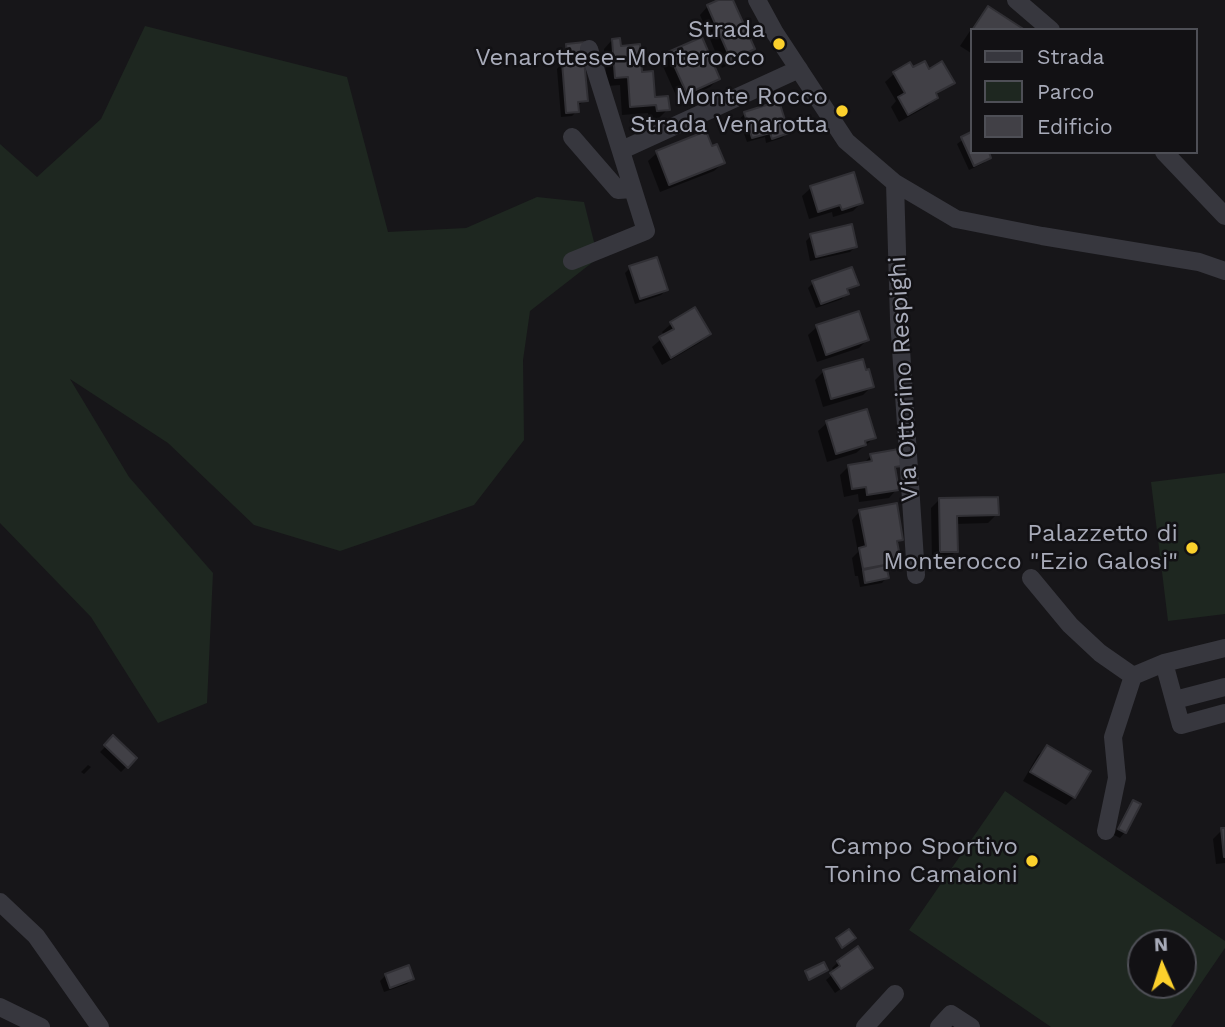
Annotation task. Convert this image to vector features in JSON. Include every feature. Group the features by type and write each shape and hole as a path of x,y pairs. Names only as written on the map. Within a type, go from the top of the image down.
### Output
{"street":[{"path":"757,0 846,141 895,183 957,219 1054,239 1199,262 1225,271"},
{"path":"1016,0 1049,28"},
{"path":"572,261 646,232 589,49"},
{"path":"622,150 799,69"},
{"path":"572,137 618,190 633,189"},
{"path":"1166,154 1225,216"},
{"name":"Via Ottorino Respighi","path":"895,183 899,319 916,575"},
{"path":"1031,578 1070,625 1100,653 1133,676"},
{"path":"1106,831 1117,778 1113,737 1133,676 1164,663 1225,648"},
{"path":"1164,663 1181,725 1225,713"},
{"path":"1175,700 1225,687"},
{"path":"0,902 36,936 100,1027"},
{"path":"865,1027 895,994"},
{"path":"0,1007 41,1027"},
{"path":"945,1021 971,1027"}],"green space":[{"path":"145,26 347,77 388,232 466,228 537,197 584,202 598,258 530,311 523,360 524,440 474,505 340,551 254,525 168,443 70,379 129,477 213,573 207,703 158,723 91,617 0,523 0,144 37,177 101,119"},
{"name":"Palazzetto di Monterocco \"Ezio Galosi\"","path":"1225,473 1225,614 1168,621 1151,482"},
{"name":"Campo Sportivo Tonino Camaioni","path":"1005,791 1225,941 1225,948 1197,989 1197,929 1127,929 1127,999 1190,999 1171,1027 1051,1027 909,930"}],"building":[{"path":"718,0 733,0 755,49 731,60 707,5"},
{"path":"988,6 1022,28 973,28"},
{"path":"702,37 720,79 687,94 668,52"},
{"path":"620,38 621,46 640,44 642,72 653,71 655,97 668,96 670,110 657,111 656,105 630,107 628,77 615,78 612,39"},
{"path":"585,42 587,55 567,57 566,44"},
{"path":"584,60 588,101 578,102 579,112 566,113 562,62"},
{"path":"925,61 929,69 942,61 955,83 936,93 938,98 908,115 898,97 905,93 893,72 910,62 913,67"},
{"path":"779,101 789,133 772,139 770,133 752,138 744,112"},
{"path":"706,131 712,146 717,144 725,163 669,185 656,151"},
{"path":"970,132 970,154 990,154 991,158 974,166 961,137"},
{"path":"854,172 863,203 842,210 840,205 818,212 810,186"},
{"path":"852,224 857,247 816,257 810,234"},
{"path":"657,257 668,290 640,299 629,266"},
{"path":"852,267 859,285 847,289 849,294 821,304 812,281"},
{"path":"695,307 711,334 671,358 659,337 674,329 670,322"},
{"path":"859,311 869,340 826,355 816,325"},
{"path":"863,359 874,387 831,399 823,370"},
{"path":"867,409 876,438 865,441 866,445 836,454 826,421"},
{"path":"899,449 902,466 895,467 899,490 867,495 866,487 852,489 848,465 872,461 870,454"},
{"path":"998,497 999,515 957,516 958,552 940,552 939,498"},
{"path":"897,503 903,540 897,541 901,562 863,569 859,548 866,546 859,510"},
{"path":"886,565 889,578 865,583 863,570"},
{"path":"113,735 137,758 128,768 104,745"},
{"path":"1047,745 1091,771 1075,798 1030,772"},
{"path":"1133,800 1141,804 1126,833 1118,829"},
{"path":"1221,828 1225,828 1225,857 1224,857"},
{"path":"849,929 856,938 842,948 836,938"},
{"path":"858,946 873,968 841,989 830,973 840,966 837,961"},
{"path":"824,962 828,970 809,980 805,971"},
{"path":"409,965 414,979 390,988 385,974"}],"place":[{"name":"Strada Venarottese-Monterocco","path":"779,44"},
{"name":"Monte Rocco Strada Venarotta","path":"842,111"},
{"name":"Palazzetto di Monterocco \"Ezio Galosi\"","path":"1192,548"},
{"name":"Campo Sportivo Tonino Camaioni","path":"1032,861"}]}
